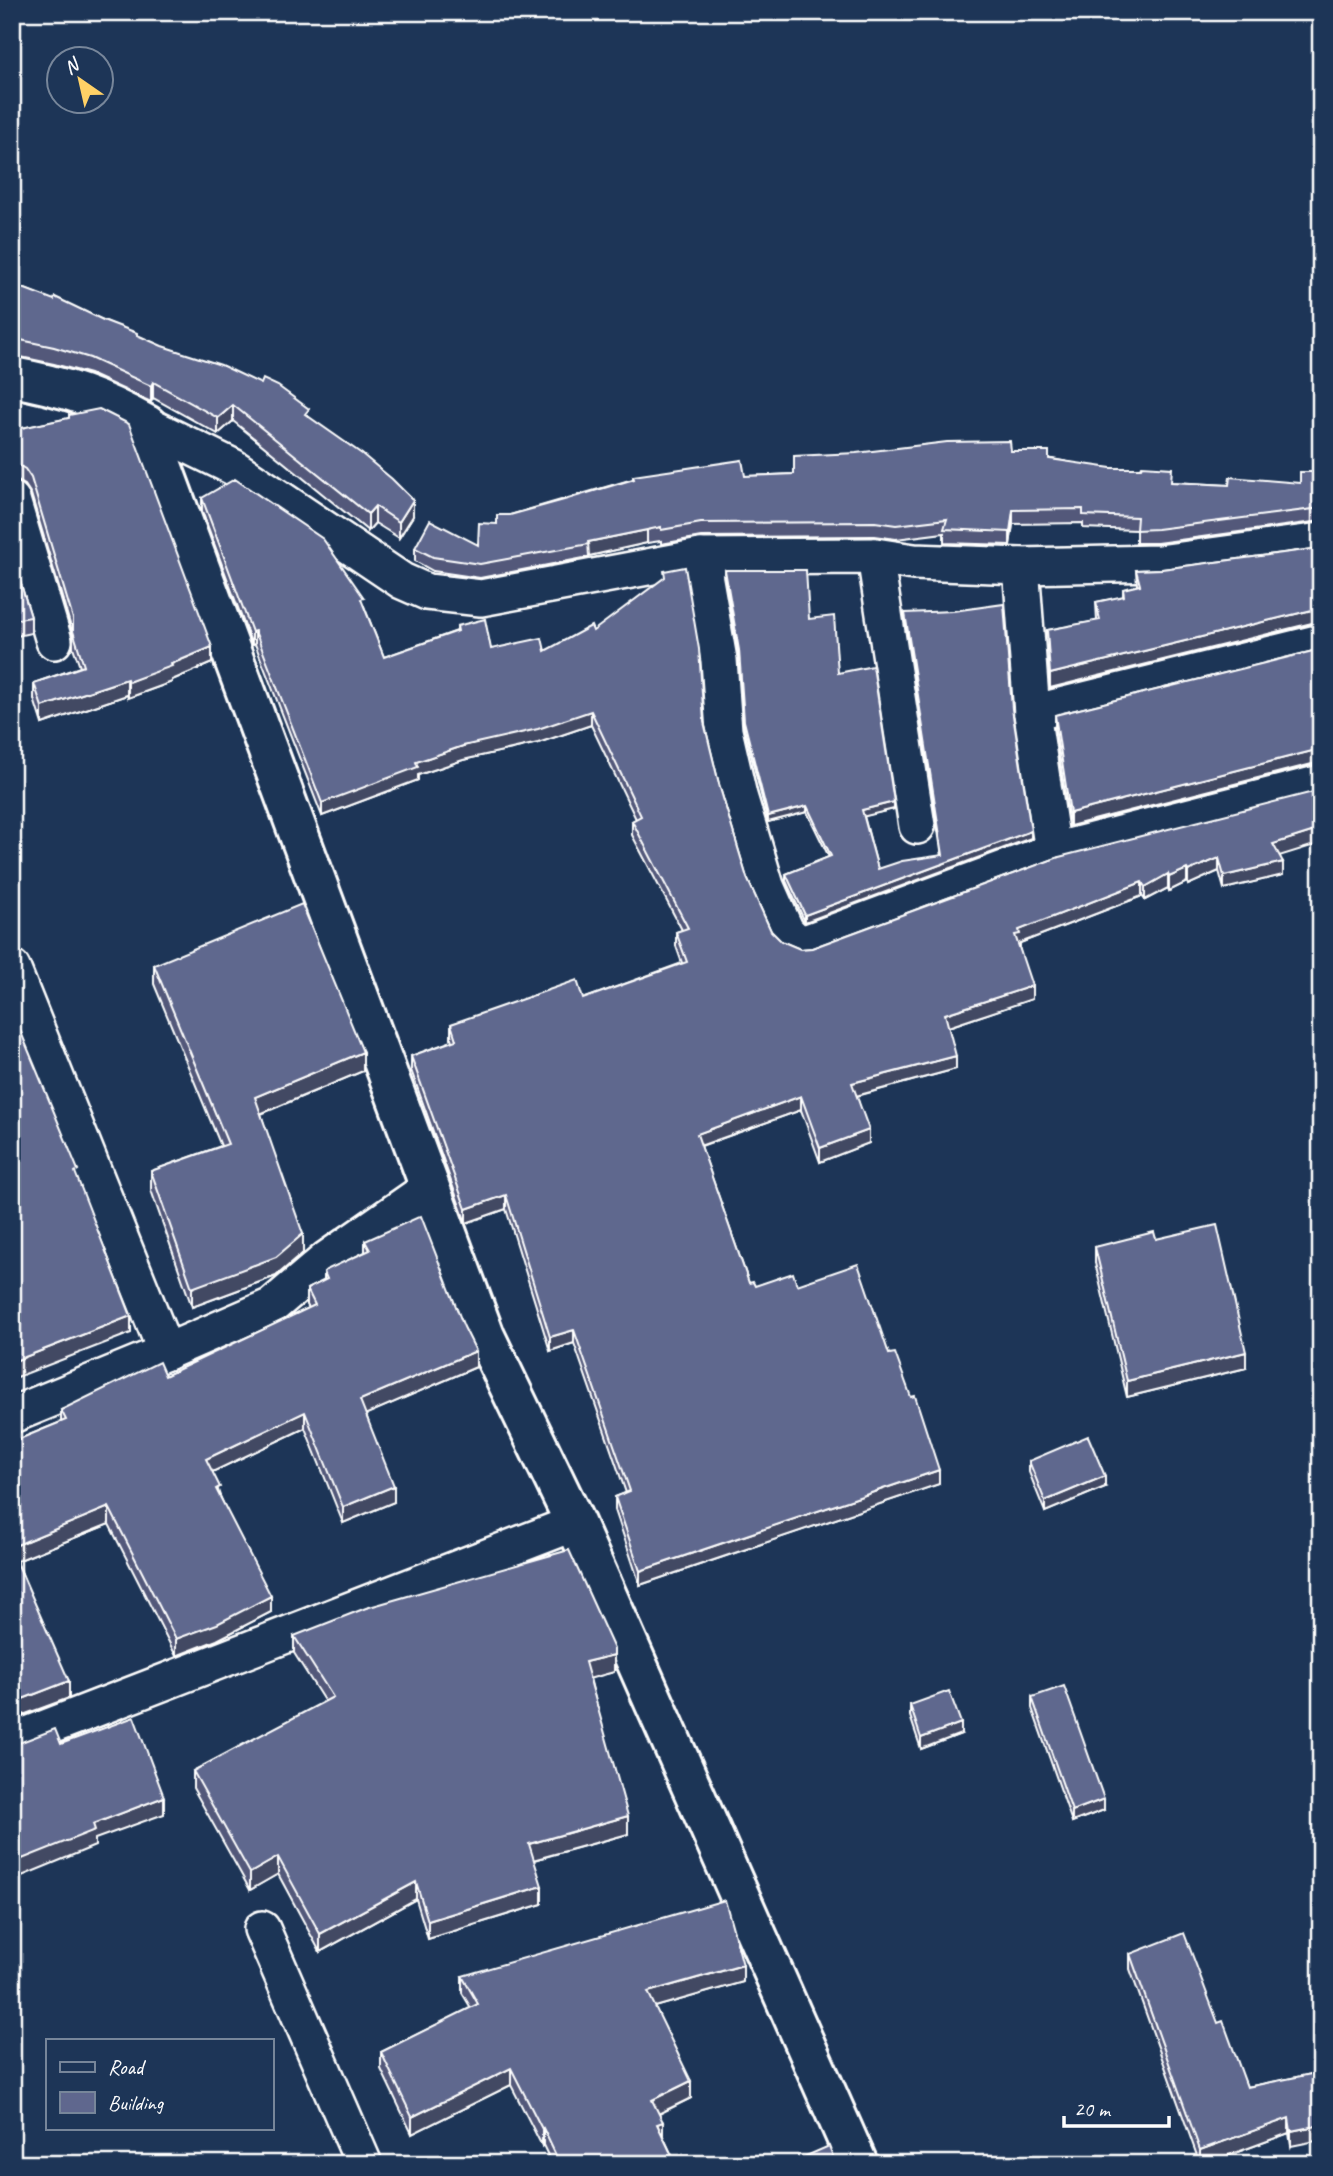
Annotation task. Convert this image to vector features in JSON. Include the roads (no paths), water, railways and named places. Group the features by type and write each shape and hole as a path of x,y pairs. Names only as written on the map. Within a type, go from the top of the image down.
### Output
{"street":[{"path":"12,377 81,393 112,405 233,467 356,552 402,581 427,593 481,598 701,557 875,556 914,562 1021,566 1159,563 1321,541"},
{"path":"147,425 485,1336 575,1523 858,2164"},
{"path":"12,500 54,641"},
{"path":"875,556 917,826"},
{"path":"701,557 719,660 724,731 739,796 766,886 786,931 795,940 805,943 1053,851 1321,783"},
{"path":"1021,566 1032,713 1053,851"},
{"path":"1032,713 1321,642"},
{"path":"12,968 24,1033 166,1352"},
{"path":"12,1415 272,1307 327,1259 429,1188"},
{"path":"12,1741 575,1523"},
{"path":"262,1929 364,2164"}]}
